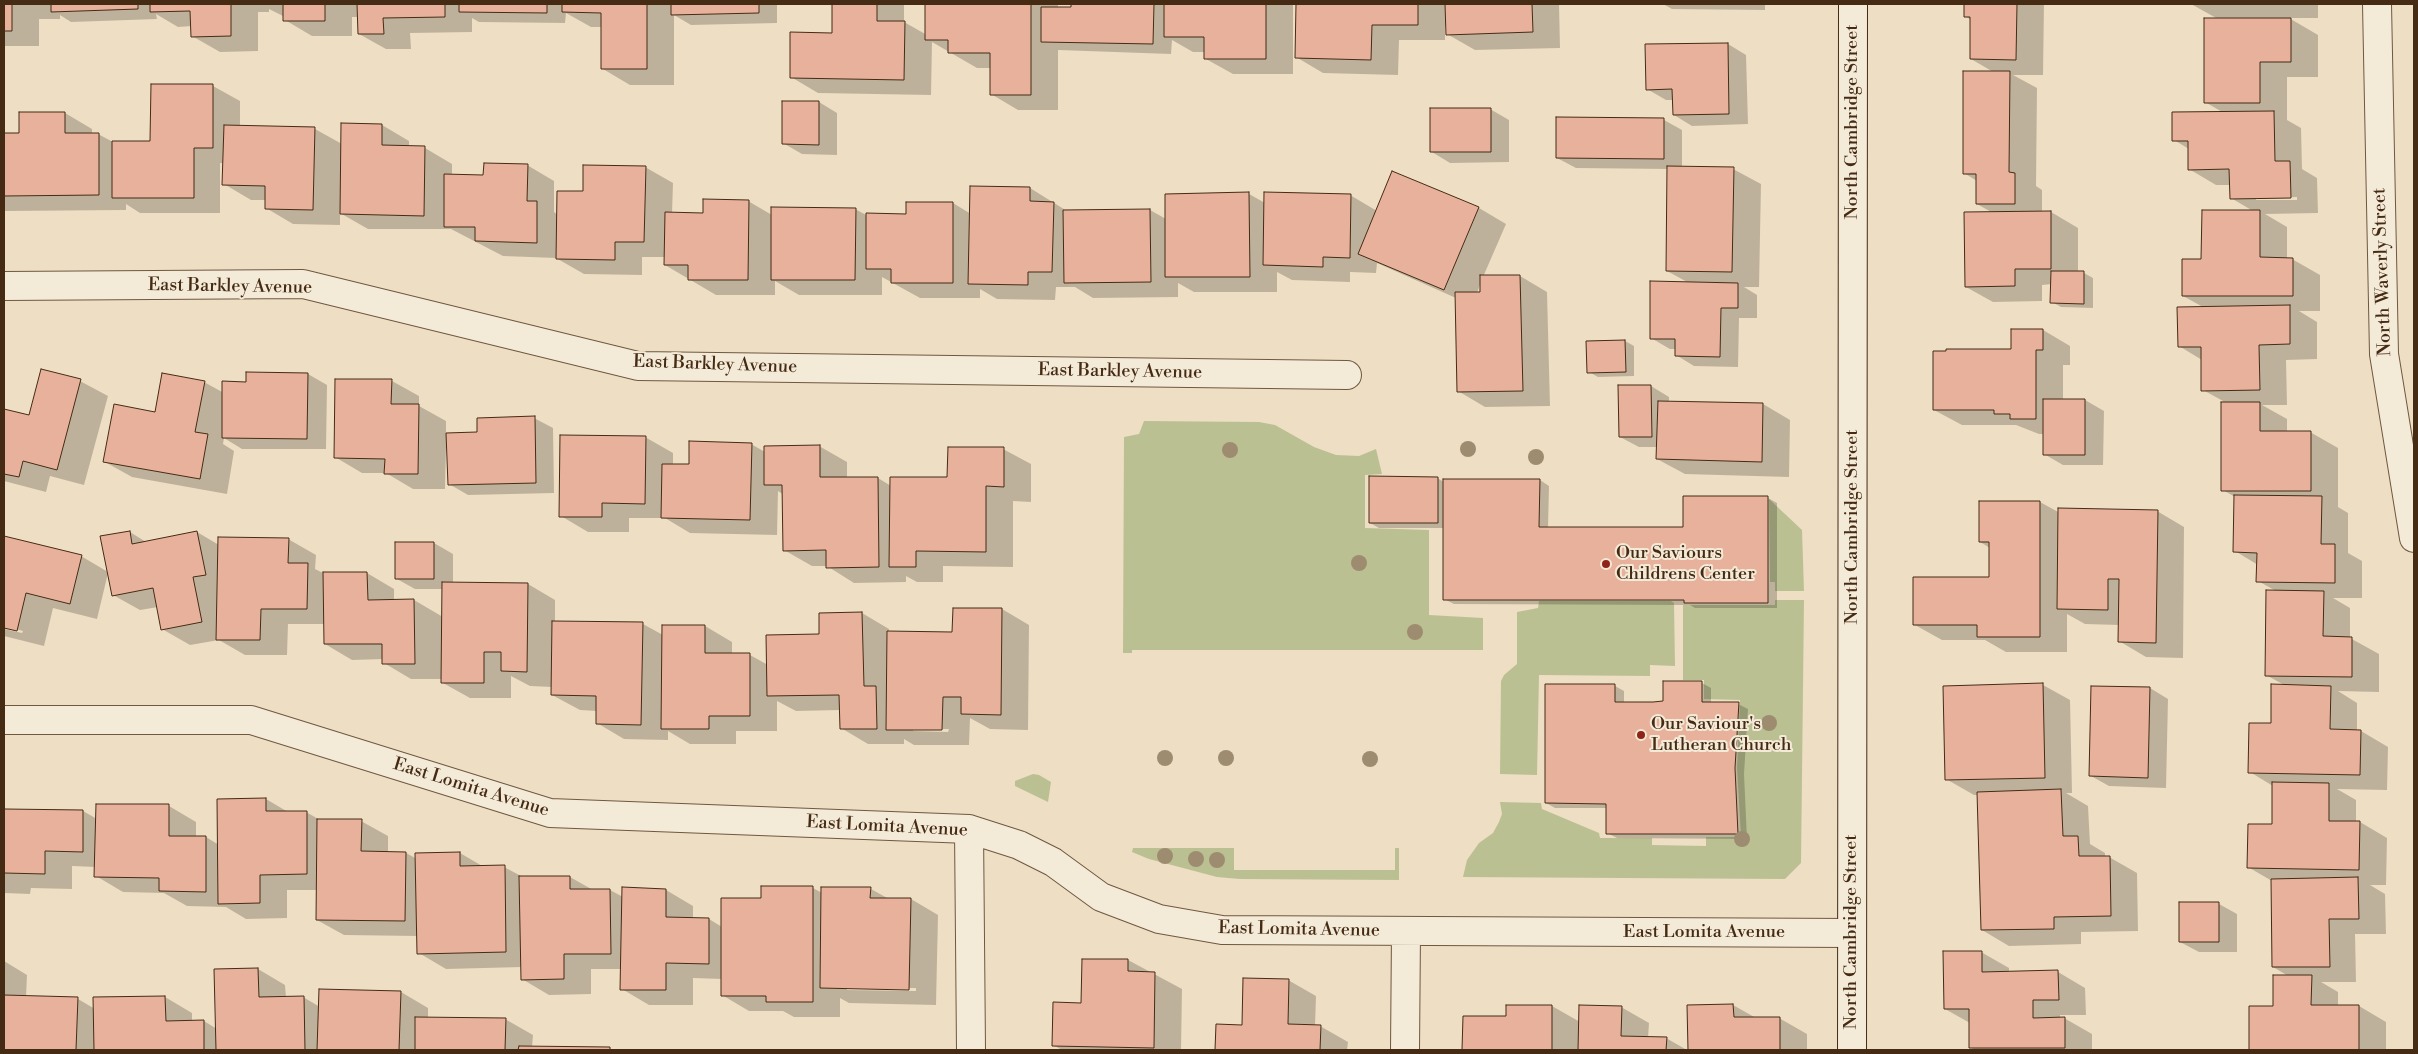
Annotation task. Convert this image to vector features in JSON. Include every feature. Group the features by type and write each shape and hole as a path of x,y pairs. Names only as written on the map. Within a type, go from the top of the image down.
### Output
{"street":[{"name":"North Cambridge Street","path":"1852,1050 1853,4"},
{"name":"North Waverly Street","path":"2377,4 2384,354 2414,538"},
{"name":"East Barkley Avenue","path":"4,286 303,284 638,366 1346,375"},
{"name":"East Lomita Avenue","path":"4,720 251,720 550,814 969,829 1018,845 1053,862 1101,897 1159,918 1222,930 1852,934"},
{"path":"969,829 971,1050"},
{"path":"1405,1050 1406,932"}],"green space":[{"path":"1144,421 1259,422 1275,425 1314,447 1336,455 1359,456 1376,449 1382,474 1365,475 1365,528 1429,530 1429,615 1483,618 1483,650 1132,650 1132,653 1123,653 1124,437 1139,434"},
{"path":"1769,499 1802,530 1804,591 1775,591 1775,582 1770,582"},
{"path":"1775,600 1804,600 1801,863 1785,879 1463,877 1467,860 1479,843 1493,833 1499,822 1502,814 1500,802 1541,803 1542,809 1599,833 1600,838 1652,838 1652,845 1706,846 1706,837 1741,837 1737,768 1740,700 1704,699 1704,680 1683,680 1683,605 1775,605"},
{"path":"1539,601 1671,601 1674,603 1675,666 1650,665 1650,676 1539,675 1537,775 1500,774 1501,681 1504,675 1517,664 1517,612 1538,608"},
{"path":"1033,774 1039,775 1051,782 1048,802 1015,786 1015,781"},
{"path":"1133,848 1234,848 1234,870 1395,870 1395,848 1399,848 1399,880 1240,879 1217,877 1149,859 1132,852"}],"building":[{"path":"4,4 12,4 12,31 4,31"},
{"path":"51,4 138,4 138,9 51,12"},
{"path":"150,4 231,4 231,36 191,37 190,11 150,12"},
{"path":"283,4 325,4 325,21 283,21"},
{"path":"357,4 445,4 445,17 383,18 384,34 358,34"},
{"path":"459,4 547,4 547,13 459,12"},
{"path":"562,4 647,4 647,69 601,69 601,13 562,12"},
{"path":"671,4 759,4 759,13 671,15"},
{"path":"832,4 877,4 877,21 905,21 904,80 790,78 790,32 832,33"},
{"path":"925,4 1031,4 1031,95 990,95 990,53 948,53 948,40 925,40"},
{"path":"1071,4 1154,4 1153,44 1041,42 1041,7 1071,7"},
{"path":"1164,4 1266,4 1266,59 1204,59 1204,37 1164,37"},
{"path":"1296,4 1418,4 1418,25 1372,25 1371,60 1295,58"},
{"path":"1445,4 1532,4 1533,32 1446,35"},
{"path":"1964,4 2017,4 2016,60 1970,59 1970,17 1964,17"},
{"path":"2204,18 2291,18 2291,62 2260,62 2260,103 2204,103"},
{"path":"1728,43 1729,114 1673,115 1672,89 1646,90 1645,44"},
{"path":"1963,71 2010,71 2009,172 2015,173 2015,204 1976,204 1976,174 1963,174"},
{"path":"151,84 213,84 213,148 194,148 194,198 112,198 112,141 150,141"},
{"path":"782,101 819,101 819,145 782,144"},
{"path":"1430,108 1491,108 1491,152 1430,152"},
{"path":"2274,111 2275,161 2290,161 2291,198 2230,199 2229,169 2188,170 2188,141 2172,141 2172,112"},
{"path":"19,112 65,112 65,133 99,133 99,195 4,196 4,133 19,133"},
{"path":"1556,117 1664,118 1664,159 1556,158"},
{"path":"341,123 382,124 382,145 425,146 424,216 340,214"},
{"path":"224,125 315,127 313,210 265,209 265,186 222,185"},
{"path":"484,163 528,164 527,201 537,201 537,243 475,241 475,227 444,227 444,174 483,175"},
{"path":"583,165 646,166 644,242 615,242 615,260 556,259 557,191 583,191"},
{"path":"1667,166 1734,167 1732,272 1666,271"},
{"path":"1392,171 1479,207 1444,290 1358,254"},
{"path":"970,186 1030,187 1030,201 1054,202 1052,272 1028,272 1028,285 968,284"},
{"path":"1249,192 1250,277 1165,277 1165,194"},
{"path":"1264,192 1351,194 1350,258 1323,257 1323,267 1263,265"},
{"path":"703,199 749,200 748,280 688,280 688,265 664,265 665,212 703,213"},
{"path":"906,202 953,202 953,283 891,283 891,269 866,269 866,213 906,214"},
{"path":"771,207 856,208 855,280 771,280"},
{"path":"1150,209 1151,282 1064,283 1063,210"},
{"path":"2202,210 2260,210 2260,257 2293,258 2293,296 2182,296 2182,259 2201,259"},
{"path":"2051,211 2051,269 2015,269 2015,286 1965,287 1964,212"},
{"path":"2051,271 2084,271 2084,304 2050,303"},
{"path":"1480,275 1520,275 1523,391 1457,392 1455,292 1480,292"},
{"path":"1650,281 1738,283 1738,308 1721,308 1720,357 1675,356 1675,339 1650,339"},
{"path":"2290,305 2290,344 2259,345 2260,390 2201,391 2201,347 2178,347 2177,307"},
{"path":"2011,329 2043,329 2043,350 2036,350 2036,419 2010,419 2010,414 1994,414 1994,410 1933,410 1933,351 1946,351 1946,349 2011,349"},
{"path":"1625,340 1626,372 1587,373 1586,341"},
{"path":"41,369 81,379 57,470 23,461 19,477 4,474 4,409 29,415"},
{"path":"246,372 308,373 307,439 222,438 222,381 246,382"},
{"path":"162,373 205,381 195,432 208,434 200,479 103,462 114,404 155,412"},
{"path":"335,379 392,379 391,404 419,404 418,474 384,474 385,459 334,458"},
{"path":"1618,385 1651,385 1652,437 1619,437"},
{"path":"2043,399 2085,399 2085,455 2043,455"},
{"path":"1658,401 1763,403 1762,462 1656,459"},
{"path":"2221,402 2260,402 2260,431 2311,431 2311,491 2221,491"},
{"path":"535,416 536,483 448,485 446,433 477,432 477,418"},
{"path":"560,435 646,436 645,504 602,503 602,517 559,517"},
{"path":"689,441 752,443 750,520 661,518 662,464 689,464"},
{"path":"820,445 820,477 878,477 879,567 826,568 826,550 783,551 782,485 764,485 764,446"},
{"path":"948,447 1004,447 1004,487 986,486 986,552 916,551 916,567 889,567 890,477 947,477"},
{"path":"1369,476 1438,477 1438,523 1369,523"},
{"name":"Our Saviours Childrens Center","path":"1443,479 1540,479 1539,527 1683,527 1683,496 1768,496 1768,603 1684,603 1684,600 1443,600"},
{"path":"2234,495 2322,496 2321,544 2335,544 2335,583 2256,582 2257,553 2233,552"},
{"path":"1979,501 2040,501 2040,637 1977,637 1977,625 1913,625 1913,577 1989,577 1989,542 1979,542"},
{"path":"2058,508 2158,510 2156,643 2118,642 2119,579 2108,579 2108,610 2057,609"},
{"path":"130,531 132,544 197,531 206,575 193,577 202,622 161,630 153,588 112,596 100,536"},
{"path":"4,536 82,555 70,604 26,593 17,631 4,628"},
{"path":"218,537 289,538 288,563 308,563 307,609 261,609 260,640 216,640"},
{"path":"395,542 434,542 434,579 395,579"},
{"path":"323,572 367,572 368,600 414,599 415,664 382,664 382,644 324,644"},
{"path":"442,582 528,583 527,672 501,671 501,652 484,652 484,683 441,683"},
{"path":"2266,590 2324,591 2323,636 2352,637 2352,677 2265,676"},
{"path":"953,608 1002,608 1001,715 961,714 961,697 943,697 942,730 886,730 887,631 952,632"},
{"path":"862,612 864,686 876,686 877,729 840,729 839,695 767,696 766,635 819,634 819,613"},
{"path":"552,621 643,622 641,725 596,724 596,696 551,695"},
{"path":"662,625 705,625 705,653 750,653 750,716 709,716 709,729 661,729"},
{"name":"Our Saviour's Lutheran Church","path":"1663,681 1702,681 1702,702 1739,702 1735,768 1738,834 1606,834 1606,804 1545,803 1545,684 1615,684 1615,702 1653,702 1663,701"},
{"path":"2043,683 2045,778 1945,780 1943,686"},
{"path":"2271,684 2331,686 2330,729 2361,730 2360,775 2248,773 2249,723 2271,723"},
{"path":"2091,686 2150,687 2148,778 2089,776"},
{"path":"2272,782 2329,783 2329,821 2360,821 2359,870 2247,868 2248,824 2272,824"},
{"path":"2061,789 2063,836 2078,836 2079,856 2110,856 2111,916 2054,917 2054,929 1981,930 1977,792"},
{"path":"266,798 266,811 307,811 307,874 260,875 260,903 218,904 217,799"},
{"path":"96,804 169,804 169,836 206,836 206,892 159,891 159,878 94,877"},
{"path":"4,809 83,810 83,852 45,851 45,874 4,873"},
{"path":"317,819 362,819 361,851 406,852 405,921 316,920"},
{"path":"460,852 460,866 505,865 506,952 417,954 415,853"},
{"path":"519,876 570,876 570,889 610,889 611,954 564,954 564,979 521,980"},
{"path":"2358,877 2359,919 2329,919 2330,967 2272,967 2271,879"},
{"path":"761,886 813,886 813,1002 766,1002 766,996 721,996 721,898 761,898"},
{"path":"622,887 666,889 666,917 709,918 709,964 666,963 666,990 620,990"},
{"path":"821,887 871,887 870,898 911,898 909,990 820,988"},
{"path":"2179,902 2219,902 2219,942 2179,942"},
{"path":"1943,951 1982,951 1982,972 2058,970 2059,1000 2033,1000 2033,1018 2065,1017 2065,1048 1969,1048 1969,1009 1944,1009"},
{"path":"1082,959 1128,959 1128,971 1155,972 1154,1048 1052,1046 1053,1002 1081,1003"},
{"path":"258,968 259,997 304,996 305,1050 216,1050 214,969"},
{"path":"2273,975 2312,975 2311,1005 2359,1005 2359,1050 2249,1050 2249,1006 2273,1006"},
{"path":"1243,978 1289,979 1288,1024 1321,1025 1320,1050 1215,1050 1216,1024 1242,1025"},
{"path":"319,989 401,991 399,1050 317,1050"},
{"path":"4,995 78,997 76,1050 4,1050"},
{"path":"165,996 166,1021 204,1020 204,1050 94,1050 93,997"},
{"path":"1733,1004 1734,1017 1780,1017 1780,1050 1688,1050 1687,1005"},
{"path":"1506,1005 1552,1005 1552,1050 1462,1050 1463,1016 1506,1016"},
{"path":"1579,1005 1622,1006 1621,1036 1667,1037 1666,1050 1578,1050"},
{"path":"415,1017 506,1018 505,1050 415,1050"},
{"path":"519,1046 610,1047 610,1050 518,1050"}],"place":[{"name":"Our Saviours Childrens Center","path":"1606,564"},
{"name":"Our Saviour's Lutheran Church","path":"1641,735"}]}
